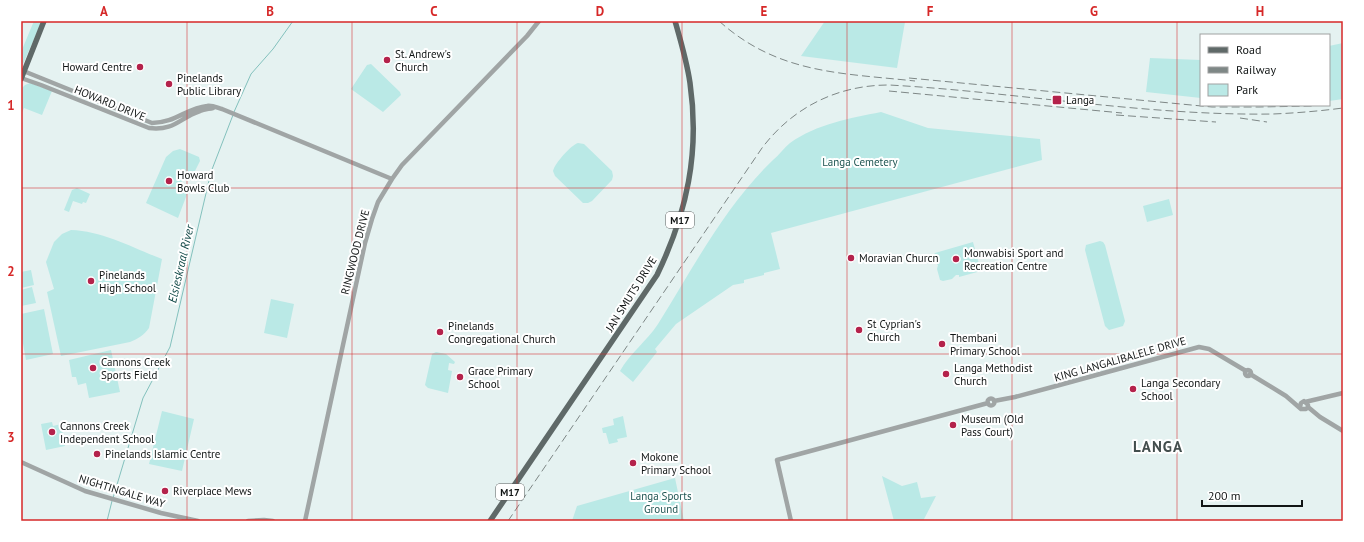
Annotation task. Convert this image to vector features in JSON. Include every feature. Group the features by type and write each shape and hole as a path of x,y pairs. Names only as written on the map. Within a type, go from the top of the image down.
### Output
{"main road":[{"path":"21,79 44,21"},
{"name":"JAN SMUTS DRIVE","path":"490,521 657,275 678,227 690,176 693,122 692,98 688,72 675,21"}],"street":[{"name":"RINGWOOD DRIVE","path":"304,521 365,243 375,210 392,179 411,156 527,36 539,21"},
{"name":"HOWARD DRIVE","path":"23,71 152,123 165,122 198,108 206,106 214,107 392,179"},
{"name":"HOWARD DRIVE","path":"21,79 41,85 149,128 159,129 172,126 200,110 214,107"},
{"name":"KING LANGALIBALELE DRIVE","path":"791,521 777,460 988,403 992,405 994,401 1041,390 1199,347 1209,349 1246,372 1246,376 1250,374 1286,396 1305,405"},
{"path":"1305,405 1343,393"},
{"path":"1305,405 1320,417 1343,431"},
{"name":"NIGHTINGALE WAY","path":"21,462 85,491 161,513 198,521"},
{"path":"248,521 273,521"}],"green space":[{"path":"34,21 42,21 21,66 21,52"},
{"path":"825,21 905,22 897,68 801,56"},
{"path":"1343,43 1343,99 1330,101 1330,46"},
{"path":"1150,58 1200,60 1200,98 1146,92"},
{"path":"371,64 400,92 401,95 383,112 351,89 367,65"},
{"path":"30,83 52,91 42,115 24,108 21,115 21,89"},
{"name":"Langa Cemetery","path":"881,112 928,128 1040,139 1042,160 771,233 780,269 744,280 744,283 733,285 676,324 655,349 657,352 633,382 620,371 658,324 725,217 756,178 790,143 800,136 822,126 846,119"},
{"path":"578,143 584,144 612,171 613,176 612,180 592,201 588,203 583,203 555,176 553,171 571,147"},
{"name":"Howard Bowls Club","path":"180,149 199,157 200,161 192,177 185,175 180,185 189,189 178,218 146,203 166,157 173,151"},
{"path":"77,188 90,194 86,203 83,202 82,204 73,201 69,212 64,210 72,190"},
{"path":"1169,199 1173,215 1147,222 1143,206"},
{"name":"Pinelands High School","path":"71,230 95,233 162,259 149,328 138,338 130,342 61,356 47,292 54,289 46,262 54,242 62,234"},
{"path":"1100,241 1105,245 1125,321 1123,326 1109,330 1105,326 1085,250 1086,245"},
{"name":"Monwabisi Sport and Recreation Centre","path":"973,242 981,271 959,277 959,275 956,275 952,279 943,281 940,280 937,269 938,265 933,256 935,253"},
{"path":"31,270 34,285 21,288 21,272"},
{"path":"32,287 36,303 21,306 21,290"},
{"path":"271,299 294,304 287,338 264,333"},
{"path":"44,309 53,354 26,360 21,333 21,314"},
{"name":"Cannons Creek Sports Field","path":"111,350 120,392 89,398 86,383 78,385 76,377 72,377 69,360"},
{"path":"436,352 446,354 455,362 454,364 449,363 448,370 452,371 448,393 428,388 425,385 432,354"},
{"path":"162,411 194,419 182,471 149,464"},
{"path":"623,416 627,437 617,439 618,442 609,444 606,433 603,433 602,428 614,425 613,419"},
{"path":"52,422 53,426 61,424 65,446 46,450 41,424"},
{"path":"882,476 902,486 917,482 921,498 936,496 923,521 894,521"},
{"name":"Langa Sports Ground","path":"675,478 684,521 572,521 577,506"}],"waterway":[{"name":"Elsieskraal River","path":"234,112 251,74 273,49 293,21"},
{"name":"Elsieskraal River","path":"113,498 143,398 170,347 211,172 233,115"},
{"name":"Elsieskraal River","path":"107,521 112,501"}],"railway":[{"path":"719,21 741,38 764,52 787,61 811,68 861,76 915,81"},
{"path":"909,78 1200,106"},
{"path":"508,521 762,148 788,121 802,110 818,101 852,89 889,85 937,88 1129,108 1225,114 1273,114 1343,108"},
{"path":"889,91 1122,113"},
{"path":"1202,106 1312,106"},
{"path":"1116,115 1216,122"},
{"path":"1240,118 1267,122"}],"place":[{"name":"St. Andrew's Church","path":"387,60"},
{"name":"Howard Centre","path":"140,67"},
{"name":"Pinelands Public Library","path":"169,84"},
{"name":"Langa","path":"1057,100"},
{"name":"Howard Bowls Club","path":"169,181"},
{"name":"Moravian Churcn","path":"851,258"},
{"name":"Monwabisi Sport and Recreation Centre","path":"956,259"},
{"name":"Pinelands High School","path":"91,281"},
{"name":"St Cyprian's Church","path":"859,330"},
{"name":"Pinelands Congregational Church","path":"440,332"},
{"name":"Thembani Primary School","path":"942,344"},
{"name":"Cannons Creek Sports Field","path":"93,368"},
{"name":"Langa Methodist Church","path":"946,374"},
{"name":"Grace Primary School","path":"460,377"},
{"name":"Langa Secondary School","path":"1133,389"},
{"name":"Museum (Old Pass Court)","path":"953,425"},
{"name":"Cannons Creek Independent School","path":"52,432"},
{"name":"Pinelands Islamic Centre","path":"97,454"},
{"name":"Mokone Primary School","path":"633,463"},
{"name":"Riverplace Mews","path":"165,491"}],"district":[{"name":"LANGA","path":"1158,447"}]}
